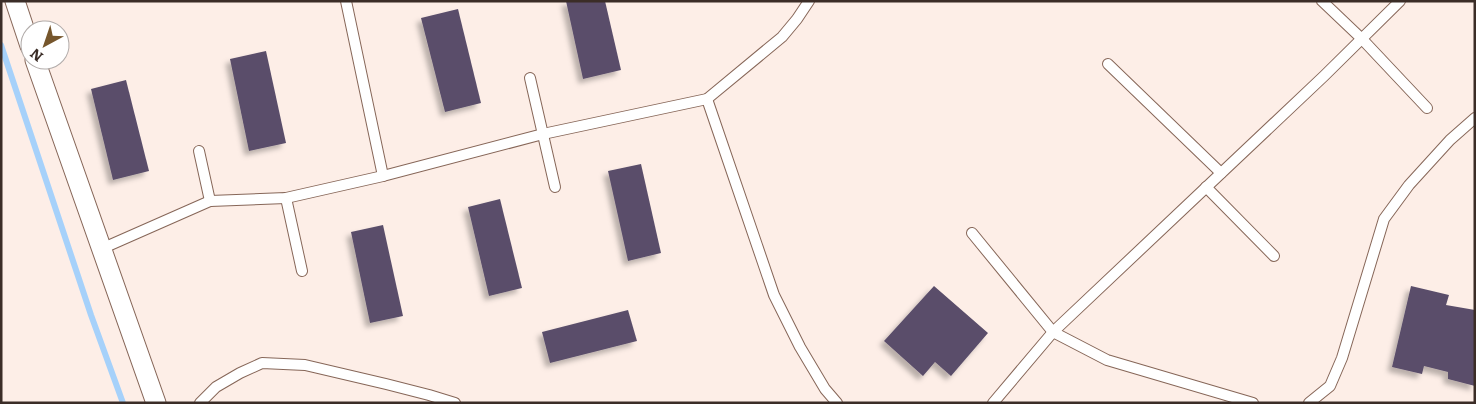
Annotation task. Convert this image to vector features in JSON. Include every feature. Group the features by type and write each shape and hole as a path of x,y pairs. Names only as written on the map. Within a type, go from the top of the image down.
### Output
{"street":[{"path":"14,1 21,20"},
{"path":"38,70 156,403"}],"lane":[{"path":"346,1 383,176"},
{"path":"101,249 210,201 286,198 383,176 543,134 707,99 782,37 809,1"},
{"path":"1322,1 1362,39 1427,108"},
{"path":"993,403 1053,332 1400,1"},
{"path":"1108,64 1221,173"},
{"path":"530,78 555,187"},
{"path":"707,99 774,295 800,346 826,389 837,403"},
{"path":"1309,403 1330,386 1342,358 1384,220 1409,185 1450,140 1475,118"},
{"path":"199,151 210,201"},
{"path":"1206,188 1274,256"},
{"path":"286,198 302,271"},
{"path":"972,233 1053,332 1107,360 1253,403"},
{"path":"200,403 216,387 262,362 305,365 455,403"}],"building":[{"path":"566,1 605,1 621,70 583,79"},
{"path":"458,9 481,103 445,112 421,18"},
{"path":"266,51 286,143 249,151 230,59"},
{"path":"126,80 149,171 113,180 91,89"},
{"path":"641,164 661,253 628,261 608,171"},
{"path":"500,199 522,288 489,296 468,207"},
{"path":"383,225 403,316 370,323 351,232"},
{"path":"934,286 988,333 951,376 935,362 923,376 884,341"},
{"path":"1411,286 1449,295 1446,305 1475,310 1475,386 1448,379 1448,372 1424,366 1422,374 1392,367"},
{"path":"628,310 637,341 550,363 542,332"}],"waterway":[{"path":"1,45 91,315 123,403"}]}
